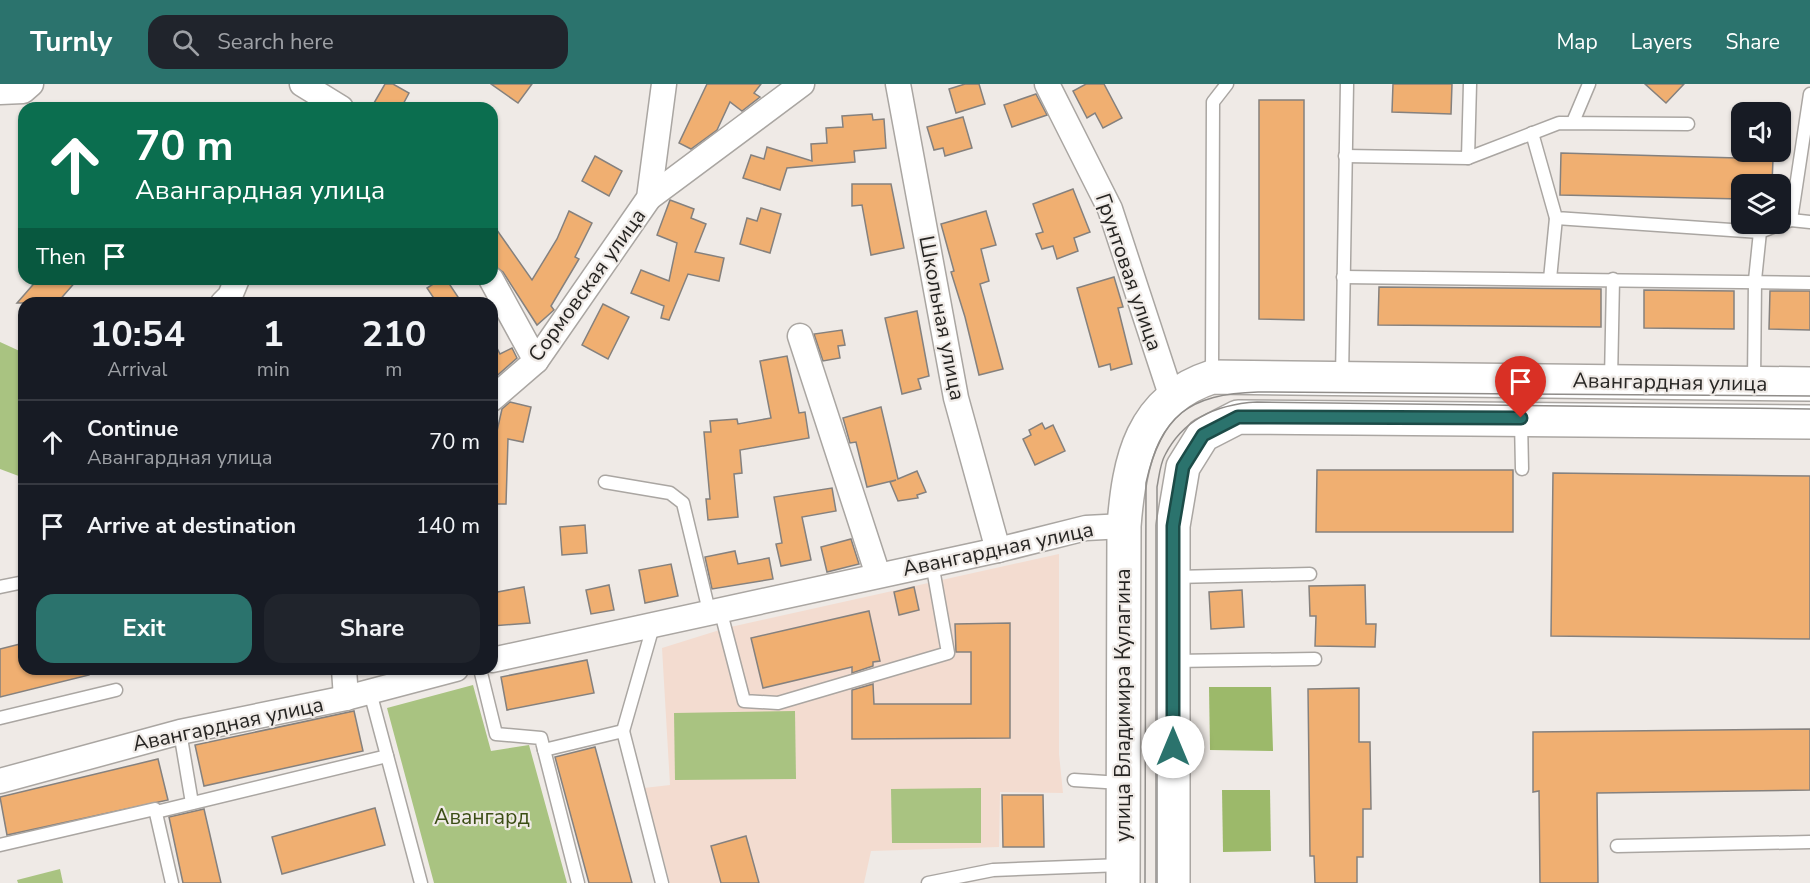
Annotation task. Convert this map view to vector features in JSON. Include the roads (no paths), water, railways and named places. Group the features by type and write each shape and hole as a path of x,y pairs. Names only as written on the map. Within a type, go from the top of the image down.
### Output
{"main road":[{"name":"Авангардная улица","path":"1124,526 1127,482 1137,445 1153,417 1190,384 1212,377 1342,379 1528,403 1810,422"},
{"name":"Авангардная улица","path":"1173,577 1173,526 1183,467 1203,435 1238,417 1528,403 1611,381 1810,384"},
{"name":"улица Владимира Кулагина","path":"1123,874 1124,526"},
{"path":"1173,577 1173,883"}],"street":[{"path":"0,92 23,91 31,84"},
{"path":"302,84 324,102"},
{"name":"Сормовская улица","path":"498,394 536,361 650,198 664,84"},
{"path":"650,198 802,84"},
{"name":"Школьная улица","path":"898,84 956,398 998,550"},
{"name":"Грунтовая улица","path":"1047,84 1110,209 1172,398"},
{"path":"493,285 536,361"},
{"path":"800,336 878,575"},
{"name":"Авангардная улица","path":"498,659 998,550 1086,528 1124,526"},
{"path":"344,675 346,698"},
{"name":"Авангардная улица","path":"0,781 180,732 370,692 420,675"}],"lane":[{"path":"1212,377 1213,102 1227,84"},
{"path":"1342,379 1347,84"},
{"path":"1468,158 1470,84"},
{"path":"1573,123 1589,84"},
{"path":"1810,94 1791,220 1810,222"},
{"path":"1345,156 1468,158 1559,123 1688,124"},
{"path":"1532,133 1556,218 1550,279"},
{"path":"1556,218 1731,230"},
{"path":"1754,383 1755,280 1760,234"},
{"path":"1343,277 1755,280 1810,283"},
{"path":"1611,381 1613,279"},
{"path":"1522,470 1528,403"},
{"path":"605,482 670,493 683,503 744,701 778,703 948,653 932,563"},
{"path":"1173,577 1310,574"},
{"path":"0,587 18,583"},
{"path":"654,623 623,731 662,883"},
{"path":"1173,661 1316,659"},
{"path":"481,675 496,734 541,738 578,883"},
{"path":"0,718 116,690"},
{"path":"370,692 421,883"},
{"path":"544,750 623,731"},
{"path":"180,732 192,803"},
{"path":"156,812 387,756"},
{"path":"1074,780 1123,783"},
{"path":"0,845 155,809 172,883"},
{"path":"1617,846 1810,842"},
{"path":"928,883 928,881 993,877 1123,874"}],"tram line":[{"path":"1145,883 1146,483 1160,440 1182,413 1196,404 1214,398 1258,392 1810,396"},
{"path":"1157,883 1157,487 1165,455 1173,442 1192,422 1216,410 1257,402 1810,409"}],"park label":[{"name":"Авангард","path":"482,817"}]}
